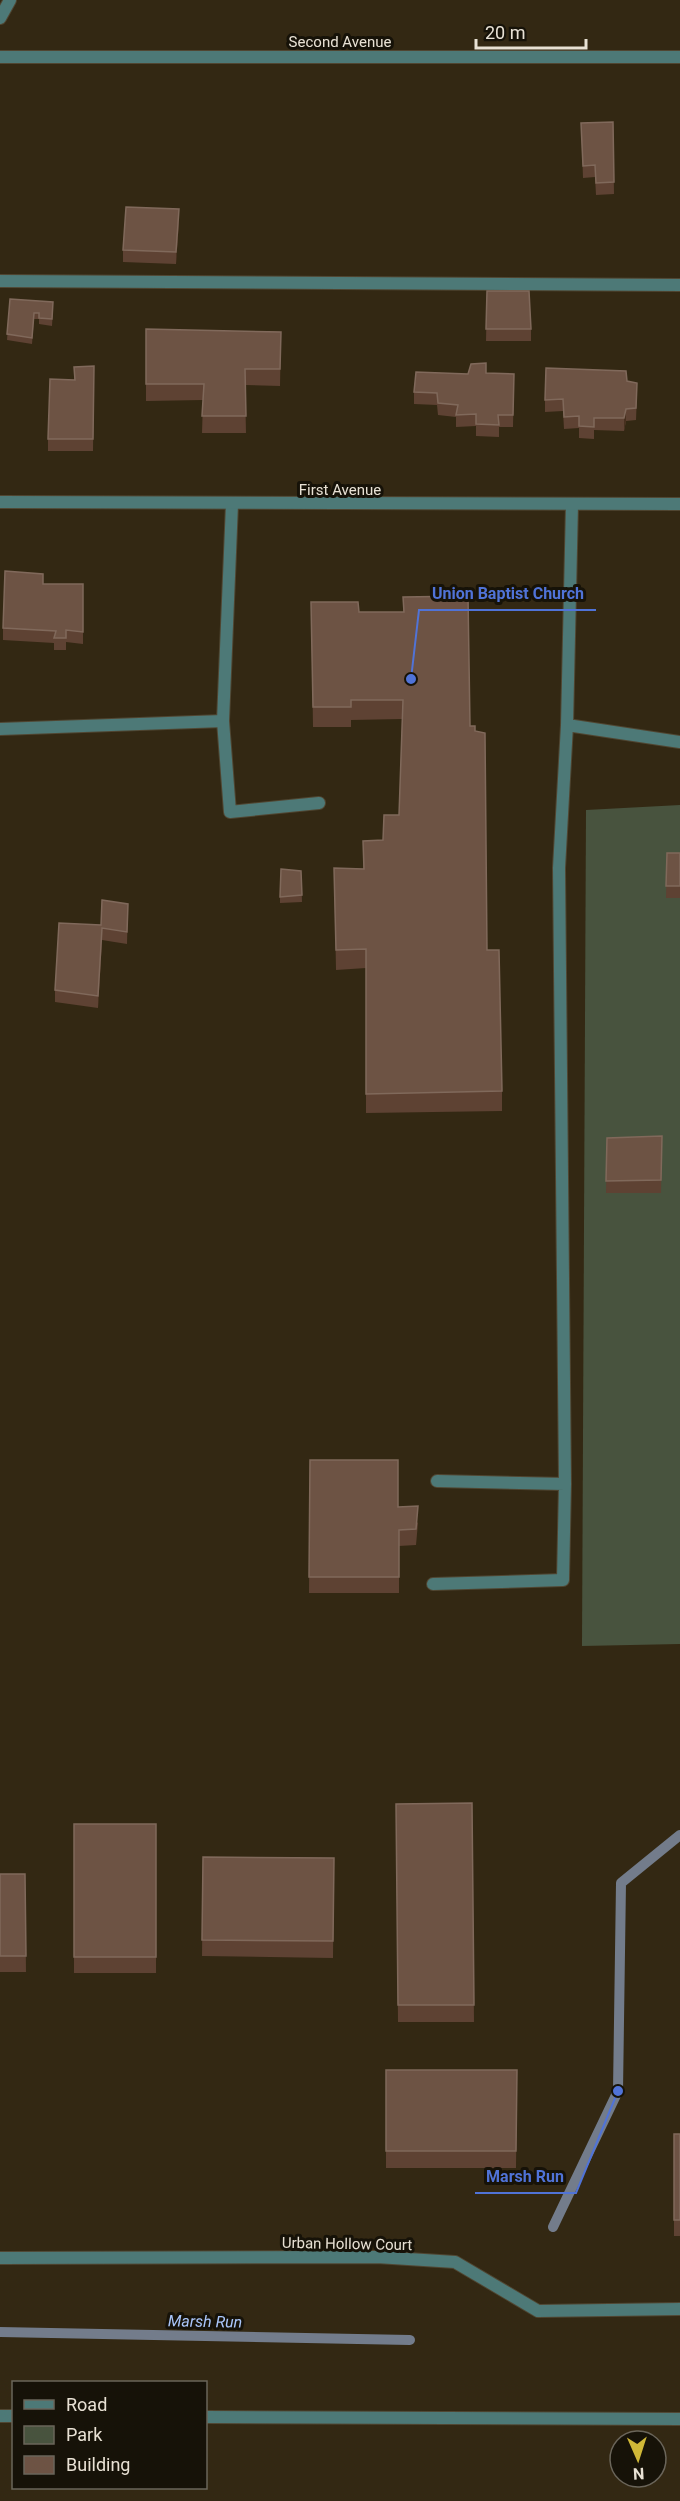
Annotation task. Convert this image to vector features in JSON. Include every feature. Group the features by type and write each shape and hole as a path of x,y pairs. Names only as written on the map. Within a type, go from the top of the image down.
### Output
{"street":[{"path":"0,18 10,0"},
{"name":"Second Avenue","path":"0,57 680,57"},
{"path":"0,281 680,285"},
{"name":"First Avenue","path":"0,502 680,504"},
{"path":"232,504 223,721 230,812 319,803"},
{"path":"433,1584 563,1580 565,1484 559,868 567,725 572,504"},
{"path":"0,729 223,721"},
{"path":"567,725 680,742"},
{"path":"437,1481 565,1484"},
{"name":"Urban Hollow Court","path":"0,2258 377,2257 455,2262 538,2311 680,2309"},
{"path":"207,2417 680,2419"}],"green space":[{"path":"680,805 680,1644 582,1646 586,810"}],"building":[{"path":"613,122 614,182 596,183 595,165 583,166 581,123"},
{"path":"126,207 179,209 176,252 123,250"},
{"path":"487,291 529,291 531,329 486,329"},
{"path":"10,299 53,302 52,319 39,318 39,313 34,313 32,338 7,334"},
{"path":"146,329 281,332 280,369 245,369 246,416 202,416 204,384 146,384"},
{"path":"486,363 486,373 514,374 513,415 498,415 499,425 476,424 476,414 456,415 458,405 438,403 437,393 414,392 416,372 468,374 471,364"},
{"path":"94,366 93,439 48,439 50,379 75,380 74,367"},
{"path":"546,368 626,371 627,381 637,383 636,408 626,409 624,418 594,418 594,427 579,426 579,416 564,417 563,399 545,400"},
{"path":"5,571 43,574 43,584 83,584 83,632 66,630 66,638 54,638 56,631 3,628"},
{"path":"468,596 470,726 475,726 475,731 485,733 487,950 499,950 502,1091 366,1094 366,949 336,950 334,868 364,869 363,841 383,840 384,815 399,815 403,700 351,700 351,707 313,707 311,602 358,602 359,612 404,612 403,597"},
{"path":"667,853 680,853 680,886 666,886"},
{"path":"281,869 301,871 302,895 280,897"},
{"path":"102,900 128,904 127,932 102,928 98,996 55,990 59,923 101,925"},
{"path":"662,1136 661,1180 606,1181 607,1138"},
{"path":"310,1460 398,1460 398,1507 418,1506 416,1529 399,1530 399,1577 309,1577"},
{"path":"472,1803 474,2005 398,2005 396,1804"},
{"path":"74,1824 156,1824 156,1957 74,1957"},
{"path":"203,1857 334,1858 333,1941 202,1940"},
{"path":"0,1874 25,1874 26,1956 0,1956"},
{"path":"386,2070 517,2070 516,2151 386,2151"},
{"path":"674,2134 680,2134 680,2220 674,2220"}],"waterway":[{"name":"Marsh Run","path":"553,2227 618,2091 621,1883 680,1835"},
{"name":"Marsh Run","path":"0,2332 410,2340"}],"place":[{"name":"Union Baptist Church","path":"411,679"},
{"name":"Marsh Run","path":"618,2091"}]}
